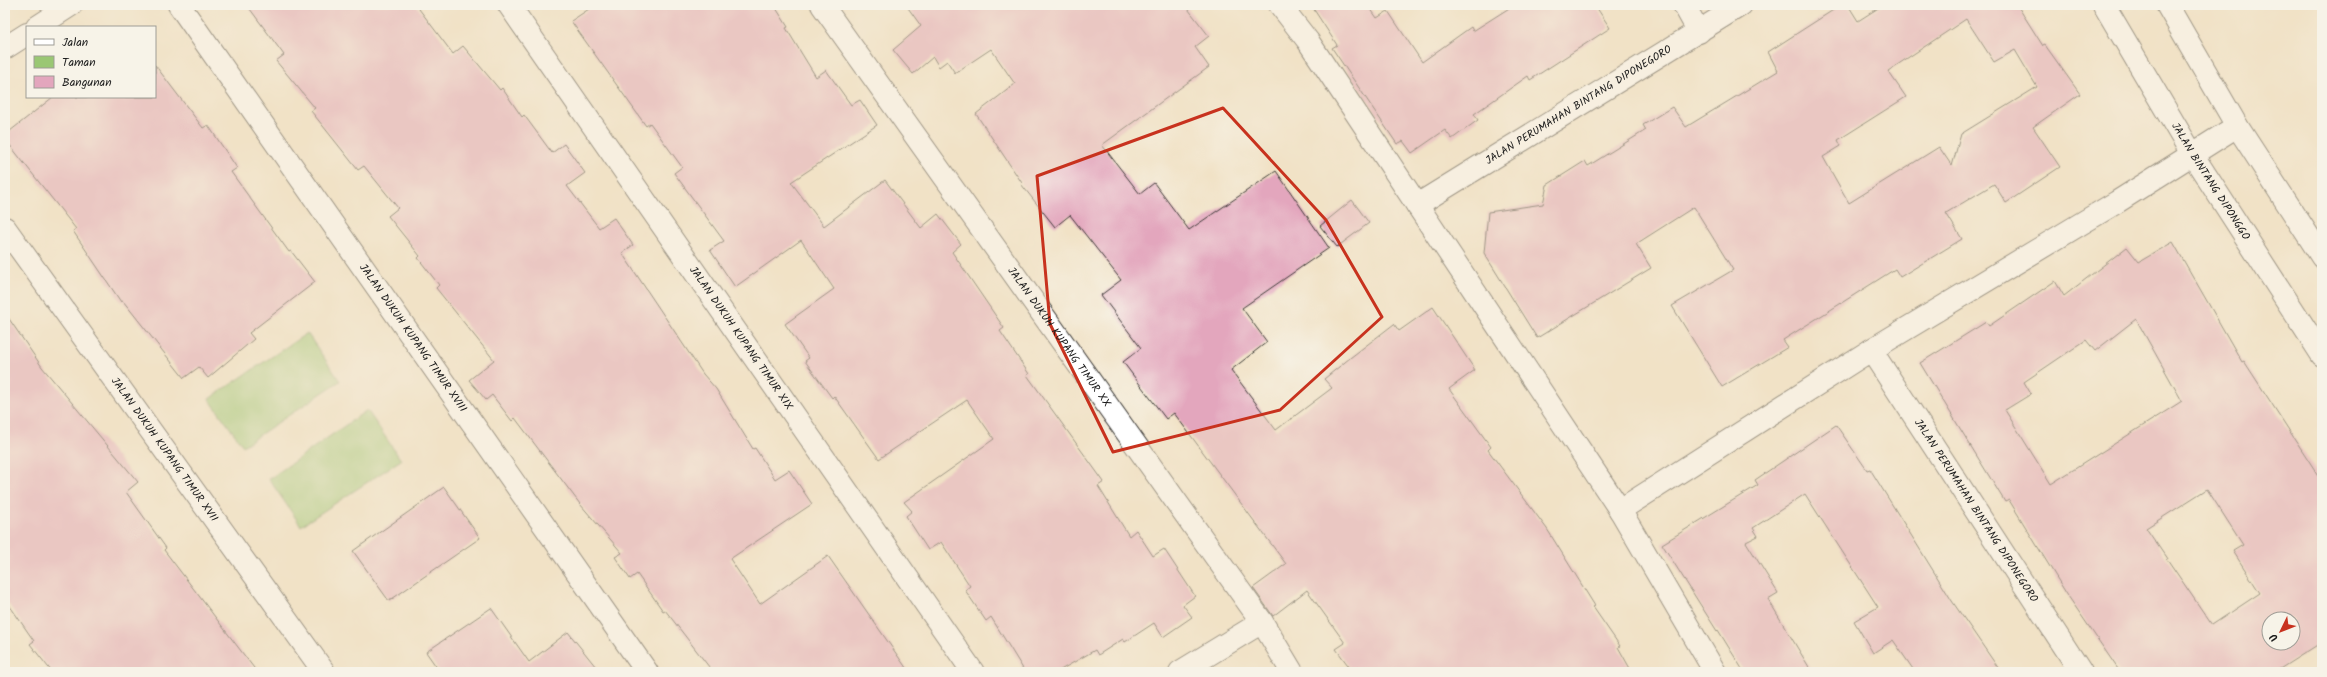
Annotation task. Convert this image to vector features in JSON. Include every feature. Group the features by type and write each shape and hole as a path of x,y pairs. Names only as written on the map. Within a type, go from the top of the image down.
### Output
{"street":[{"path":"39,26 71,5"},
{"name":"JALAN DUKUH KUPANG TIMUR XVIII","path":"179,5 647,672"},
{"name":"JALAN DUKUH KUPANG TIMUR XIX","path":"509,5 973,672"},
{"name":"JALAN DUKUH KUPANG TIMUR XX","path":"822,5 1262,622 1292,672"},
{"path":"1280,5 1308,41 1620,510 1715,672"},
{"path":"1684,5 1699,32"},
{"name":"JALAN PERUMAHAN BINTANG DIPONEGORO","path":"1417,205 1741,5"},
{"name":"JALAN BINTANG DIPONGGO","path":"2104,5 2192,154 2322,355"},
{"path":"2167,5 2237,126 2322,258"},
{"path":"5,48 26,35"},
{"path":"1620,510 1871,350 2237,126"},
{"name":"JALAN DUKUH KUPANG TIMUR XVII","path":"5,228 324,672"},
{"name":"JALAN PERUMAHAN BINTANG DIPONEGORO","path":"1871,350 2081,672"},
{"path":"1180,672 1262,622"}],"highlighted area":[{"path":"1223,108 1326,220 1382,317 1280,410 1113,452 1050,324 1037,176"}],"green space":[{"path":"307,333 340,381 243,446 209,399"},
{"path":"367,410 401,460 301,526 269,479"}],"building":[{"path":"247,5 416,5 453,54 463,46 500,90 502,88 522,117 524,115 552,153 564,144 585,173 567,186 599,228 614,218 633,245 622,253 703,374 716,389 753,449 755,448 775,479 789,470 812,504 730,559 760,604 828,556 909,672 713,672 665,610 663,611 637,574 630,579 615,557 622,553 580,504 515,418 512,421 492,395 486,400 469,380 494,360 436,288 439,285 418,258 420,256 388,216 398,208 364,166 358,170 311,111 315,108 276,61 284,55"},
{"path":"595,5 774,5 788,27 786,28 816,77 826,70 851,105 860,100 877,125 791,182 824,226 885,180 921,228 938,214 961,244 952,252 1004,328 1000,331 1029,374 1027,375 1104,482 1098,486 1129,536 1136,530 1153,556 1164,549 1195,596 1183,605 1192,617 1163,637 1154,623 1125,642 1123,639 1098,655 1095,650 1057,672 1025,672 991,617 986,621 965,590 970,586 941,542 928,550 906,516 912,511 904,502 994,439 967,400 879,459 834,396 832,398 805,361 809,358 785,324 834,289 801,240 735,287 710,250 724,241 674,173 682,167 650,123 646,126 571,21"},
{"path":"906,5 1185,5 1209,36 1195,47 1209,67 1102,145 1140,194 1154,183 1189,230 1276,171 1329,248 1242,308 1267,342 1231,370 1276,430 1332,388 1324,379 1350,358 1394,324 1399,331 1433,307 1475,370 1449,389 1491,447 1488,450 1547,529 1595,606 1593,607 1620,646 1618,647 1632,672 1353,672 1336,649 1345,643 1307,590 1273,616 1253,588 1286,564 1174,413 1166,419 1123,362 1141,348 1101,295 1121,280 1070,215 1055,227 1021,184 1022,183 976,114 1015,84 991,49 955,73 947,61 939,67 933,57 913,74 893,50 921,26"},
{"path":"1311,5 1368,5 1377,18 1388,11 1422,62 1471,27 1473,31 1514,5 1595,5 1610,28 1530,80 1528,76 1474,114 1478,120 1452,139 1445,130 1412,153 1403,141 1397,144 1332,48 1337,45"},
{"path":"1841,5 1848,5 1858,21 1883,5 2017,5 2043,46 2045,45 2080,94 2033,127 2060,167 2006,203 1994,184 1946,213 1962,239 1900,277 1895,269 1783,340 1788,347 1722,387 1672,306 1733,270 1694,207 1636,244 1651,268 1537,338 1484,253 1488,212 1543,204 1547,185 1585,161 1588,166 1646,130 1643,125 1672,107 1686,127 1778,71 1768,52","holes":["1966,19 1994,62 2015,50 2037,87 1961,134 1952,166 1939,147 1849,203 1823,157 1841,146 1838,140 1906,97 1888,71"]},
{"path":"156,66 203,128 208,125 237,168 231,172 289,252 291,251 315,282 249,333 254,339 208,378 199,367 184,378 123,301 121,302 73,231 76,229 5,139 5,135 52,98 156,98"},
{"path":"1352,200 1369,223 1337,247 1320,226"},
{"path":"2173,242 2242,362 2244,361 2322,481 2322,642 2275,672 2120,672 2066,593 2009,500 2005,502 1920,363 1986,322 1989,326 2055,281 2064,296 2127,247 2139,262","holes":["2136,319 2182,401 2051,484 2005,410 2031,394 2024,382 2086,340 2095,351","2207,489 2243,545 2233,551 2260,593 2212,625 2146,528"]},
{"path":"5,313 42,367 138,482 126,492 166,548 164,550 257,672 52,672 30,644 34,641 5,599"},
{"path":"1836,425 1867,470 1870,469 1952,601 2001,672 1915,672 1893,640 1873,653 1854,621 1878,607 1805,494 1753,528 1758,536 1746,542 1778,593 1768,599 1812,672 1744,672 1662,544 1758,485 1755,480"},
{"path":"444,487 480,538 389,601 353,551"},
{"path":"491,608 529,662 568,632 600,672 440,672 426,652"}]}
